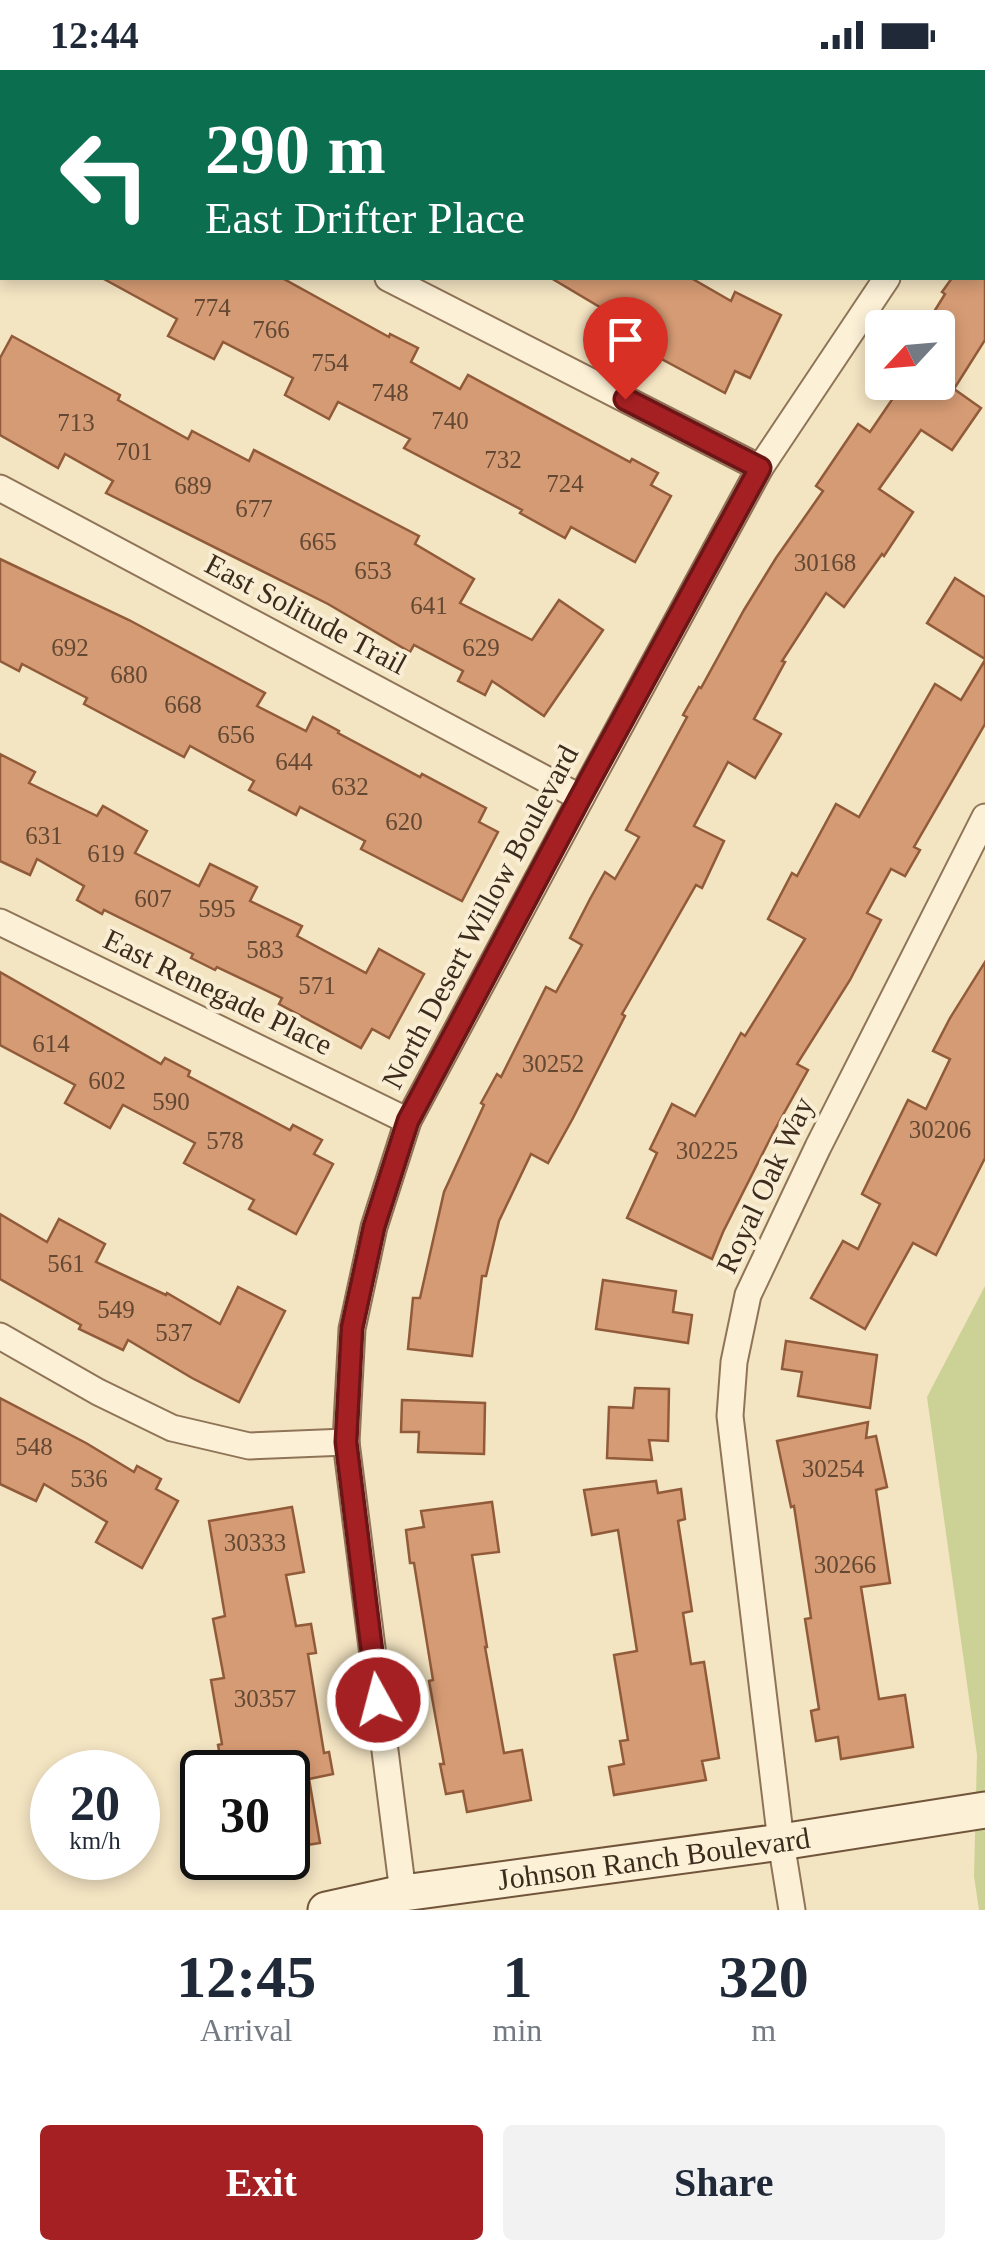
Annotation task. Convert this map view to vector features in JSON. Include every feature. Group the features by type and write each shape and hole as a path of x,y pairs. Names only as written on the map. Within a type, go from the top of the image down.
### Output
{"street":[{"path":"392,280 760,468"},
{"name":"North Desert Willow Boulevard","path":"403,1893 346,1442 352,1328 374,1227 408,1121 580,798 760,468 886,280"},
{"name":"East Solitude Trail","path":"0,488 580,798"},
{"name":"Royal Oak Way","path":"792,1910 730,1416 734,1362 748,1295 985,817"},
{"name":"East Renegade Place","path":"0,922 408,1121"},
{"path":"0,1336 98,1392 172,1428 250,1446 346,1442"},
{"name":"Johnson Ranch Boulevard","path":"326,1910 403,1893 985,1810"}],"green space":[{"path":"985,1286 985,1910 979,1910 974,1876 977,1755 927,1397"}],"building":[{"path":"106,280 286,280 389,337 390,334 418,348 411,362 460,389 468,375 630,462 632,459 658,473 651,485 671,496 635,562 571,527 565,538 520,513 522,510 404,448 410,439 338,402 329,419 285,395 293,378 223,342 214,359 168,336 177,319"},
{"path":"554,280 694,280 731,301 735,292 781,315 750,378 735,371 725,393 600,326 608,312"},
{"path":"951,280 985,280 985,340 955,387 955,310 935,310"},
{"path":"12,336 120,395 118,400 188,439 192,431 249,461 254,450 419,536 415,544 474,579 460,603 532,640 559,600 603,630 544,716 492,681 485,695 458,681 463,671 414,645 410,652 328,604 106,493 113,481 65,454 58,468 0,435 0,358"},
{"path":"955,390 981,408 952,450 921,430 879,489 913,512 844,607 826,593 782,661 785,662 754,719 781,734 755,778 728,762 694,826 724,841 702,888 696,885 622,1014 625,1016 548,1163 531,1154 499,1221 486,1276 482,1276 472,1356 408,1349 413,1298 420,1298 444,1192 484,1105 481,1103 497,1074 501,1077 546,987 556,992 582,945 570,938 605,872 615,879 639,837 626,830 687,717 683,715 776,558 823,491 816,486 858,424 870,432 892,400 955,400"},
{"path":"0,559 129,620 265,693 257,706 306,731 313,717 420,777 422,774 486,808 479,822 498,832 462,901 361,849 365,841 300,807 296,815 249,790 254,781 190,746 184,757 84,704 87,698 22,664 19,671 0,661"},
{"path":"955,578 985,597 985,659 927,623"},
{"path":"985,660 985,724 914,847 920,850 905,876 891,869 867,913 881,920 850,980 797,1064 808,1070 712,1259 627,1218 657,1153 650,1149 672,1104 695,1116 741,1033 745,1036 805,939 768,919 792,873 797,876 836,804 859,817 935,684 961,700"},
{"path":"0,754 35,772 29,783 97,816 103,806 147,831 135,853 199,886 210,864 257,887 250,901 302,926 297,936 366,973 379,949 424,974 389,1038 372,1029 361,1048 279,1004 282,998 217,967 215,970 191,958 193,954 77,900 84,886 37,859 30,875 0,861"},
{"path":"985,962 985,1158 936,1255 913,1243 865,1329 811,1298 843,1241 858,1249 880,1204 862,1194 908,1100 926,1109 950,1059 933,1051"},
{"path":"0,972 161,1064 165,1058 190,1071 188,1076 290,1130 293,1125 322,1140 314,1154 333,1164 296,1234 249,1209 254,1200 184,1163 195,1143 123,1105 110,1128 65,1103 75,1085 0,1045"},
{"path":"0,1214 47,1242 59,1219 105,1244 96,1262 167,1293 220,1324 238,1287 285,1311 239,1402 128,1340 123,1350 79,1329 81,1325 0,1279"},
{"path":"603,1280 676,1291 673,1312 692,1315 688,1343 596,1329"},
{"path":"786,1341 877,1355 870,1408 798,1396 802,1372 782,1369"},
{"path":"635,1388 669,1389 668,1441 649,1440 652,1460 607,1458 609,1407 633,1408"},
{"path":"0,1398 134,1472 137,1466 161,1479 156,1489 178,1501 142,1568 96,1542 107,1522 44,1484 36,1501 0,1484"},
{"path":"402,1400 485,1403 484,1454 418,1452 419,1432 401,1432"},
{"path":"868,1422 866,1438 876,1436 887,1487 876,1490 890,1583 861,1587 879,1699 905,1695 913,1747 841,1759 838,1737 816,1741 811,1711 819,1709 805,1619 811,1618 794,1506 791,1507 777,1441"},
{"path":"656,1481 658,1493 681,1489 685,1519 678,1521 692,1611 683,1613 691,1664 704,1662 719,1758 702,1761 706,1780 614,1795 609,1767 624,1764 620,1741 628,1740 614,1655 637,1651 618,1530 592,1535 584,1490"},
{"path":"492,1502 499,1552 472,1555 504,1753 522,1750 531,1800 467,1812 463,1791 446,1794 429,1681 433,1680 406,1530 424,1527 421,1511"},
{"path":"292,1507 304,1572 286,1575 296,1626 311,1624 316,1653 308,1654 324,1753 329,1752 333,1774 310,1779 310,1750 219,1750 218,1745 222,1744 211,1680 224,1678 213,1619 225,1616 209,1521"},
{"path":"310,1785 320,1843 310,1845"}],"route":[{"path":"378,1700 346,1442 352,1328 374,1227 408,1121 760,468 625,399"}]}
